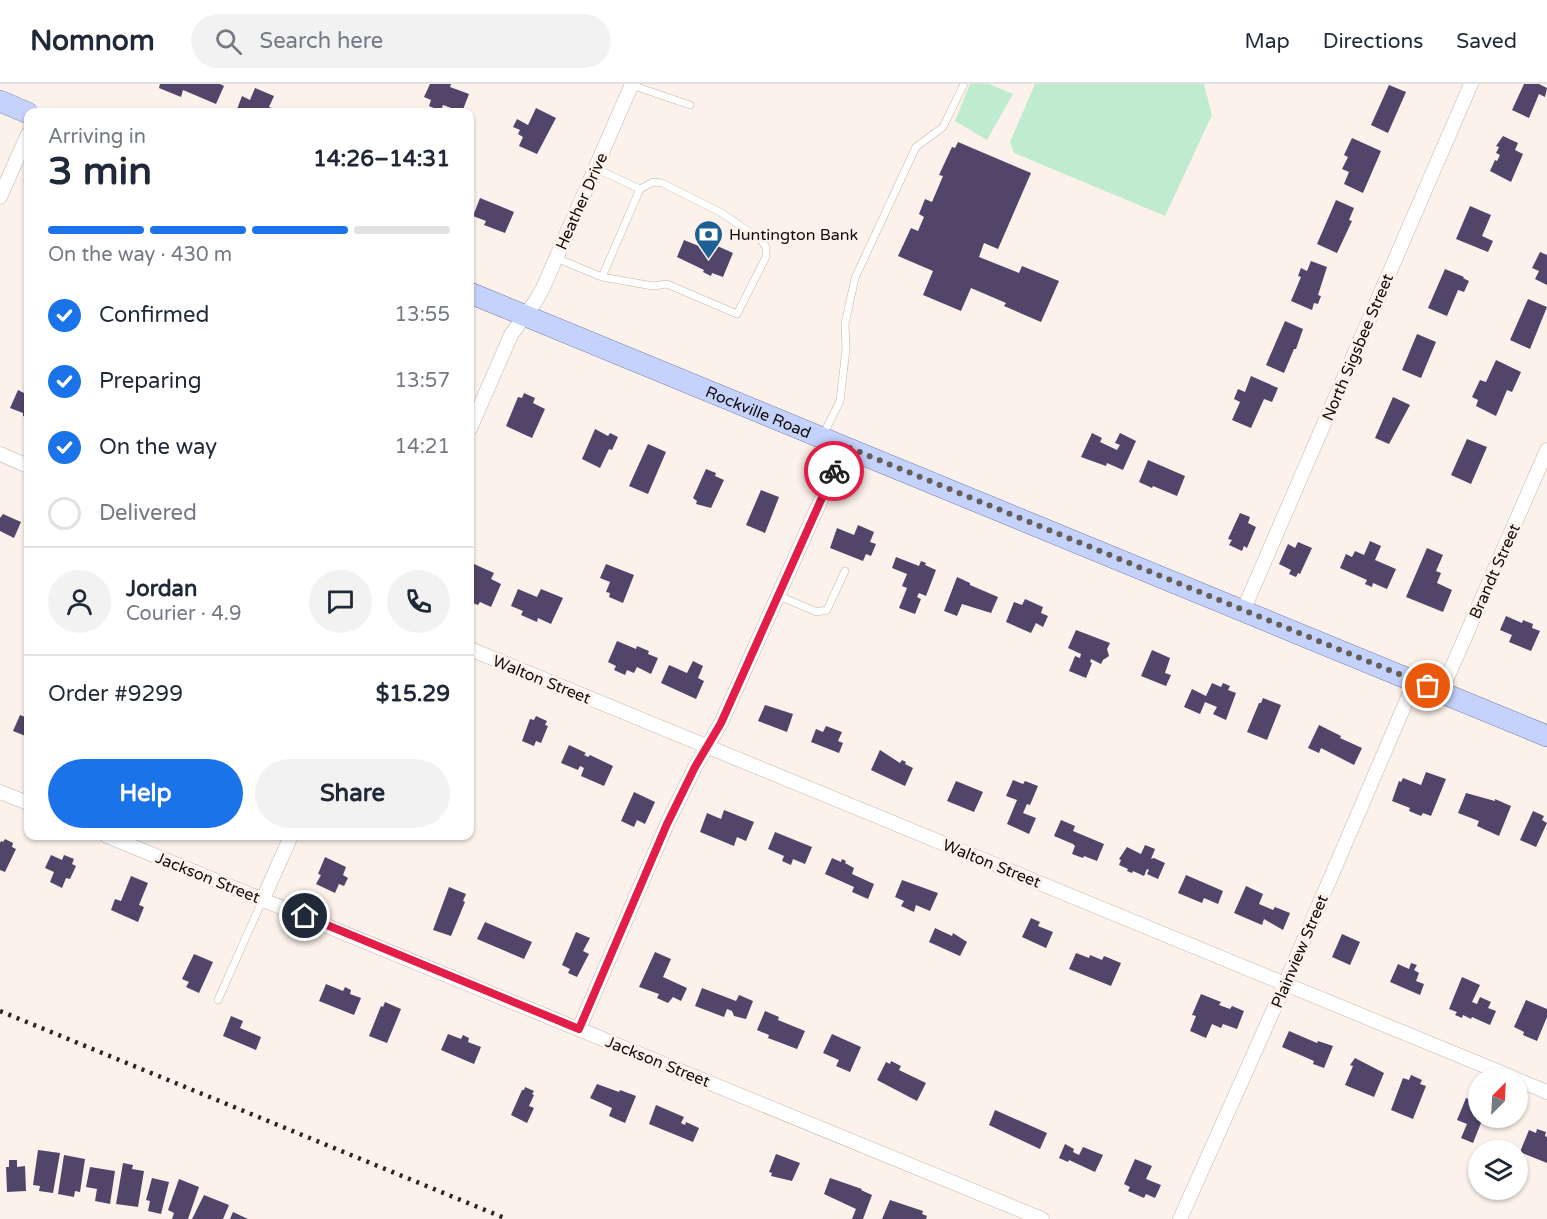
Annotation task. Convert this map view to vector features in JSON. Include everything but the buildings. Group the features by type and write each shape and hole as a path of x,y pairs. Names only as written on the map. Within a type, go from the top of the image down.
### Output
{"main road":[{"path":"0,101 24,111"},
{"name":"Rockville Road","path":"474,295 1547,736"}],"street":[{"name":"Heather Drive","path":"474,420 507,344 539,295 631,84"},
{"name":"North Sigsbee Street","path":"1242,611 1471,84"},
{"path":"0,197 24,143"},
{"path":"579,1029 667,824 721,723 845,446"},
{"name":"Brandt Street","path":"1441,692 1547,450"},
{"path":"0,454 24,464"},
{"name":"Walton Street","path":"474,651 1490,1068"},
{"name":"Plainview Street","path":"1180,1219 1415,681"},
{"path":"0,792 24,801"},
{"name":"Jackson Street","path":"117,840 1042,1219"},
{"path":"263,899 289,840"},
{"path":"1528,1084 1547,1092"}],"lane":[{"path":"631,84 690,105"},
{"path":"822,437 840,400 846,349 845,324 855,278 916,147 943,127 964,84"},
{"path":"595,168 640,189"},
{"path":"556,258 602,277 653,285 667,284 737,314 766,257 766,247 760,239 720,212 662,183 653,182 640,189 602,277"},
{"path":"779,596 817,612 827,609 845,571"},
{"path":"218,1000 263,899"}],"green space":[{"path":"970,84 989,84 1013,94 987,140 955,121"},
{"path":"1035,84 1204,84 1212,115 1165,216 1014,153 1010,142"}],"railway":[{"path":"0,1011 507,1219"}],"way so far":[{"path":"834,471 845,446 1428,686"}],"place":[{"name":"Huntington Bank","path":"708,260"}],"route":[{"path":"305,916 579,1029 667,824 695,767 721,723 834,471"}]}
